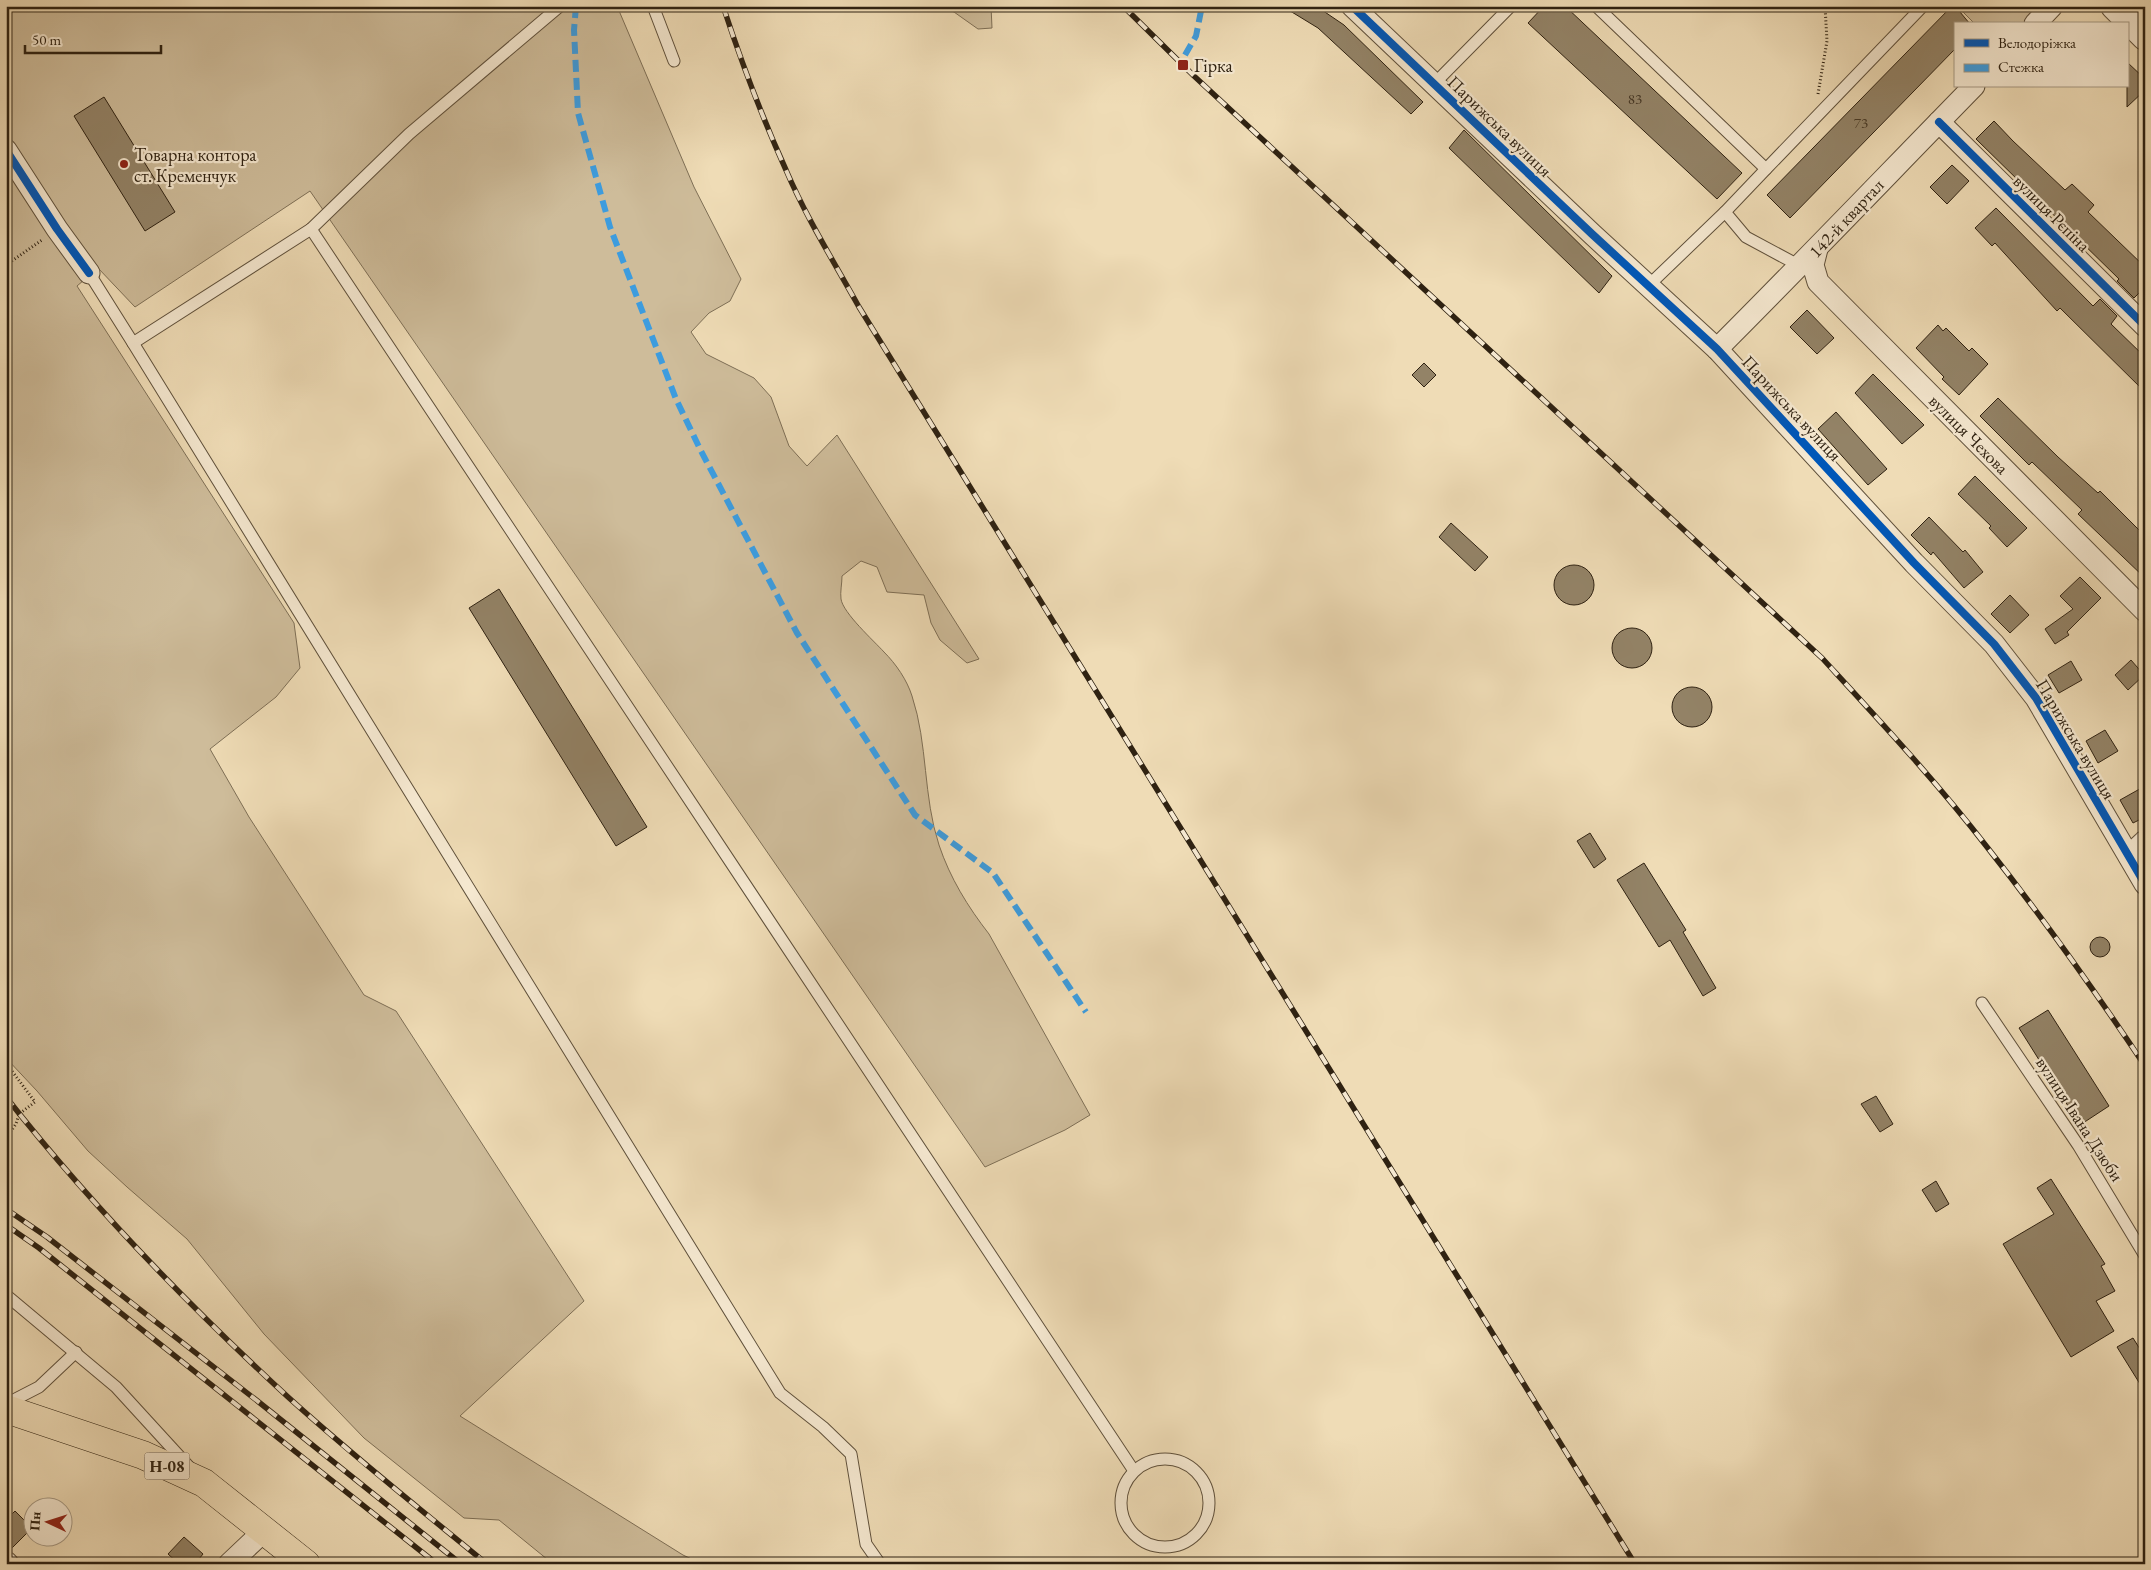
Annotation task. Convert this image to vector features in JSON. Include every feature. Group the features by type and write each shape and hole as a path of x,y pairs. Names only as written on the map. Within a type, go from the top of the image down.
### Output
{"main road":[{"name":"Н-08","path":"6,1409 143,1454 204,1483 266,1530 306,1564"}],"street":[{"name":"Парижська вулиця","path":"1352,6 1592,234 1717,349 1914,563 1994,644 2036,698 2145,884"},
{"path":"2037,22 2052,6"},
{"path":"2114,6 2145,37"},
{"name":"142-й квартал","path":"1717,349 1817,249 1858,204 1972,88"},
{"name":"вулиця Рєпіна","path":"1939,122 2145,326"},
{"path":"6,150 57,229 89,274"},
{"name":"вулиця Чехова","path":"1817,249 1813,265 1818,282 2145,611"},
{"path":"2129,856 2145,841"},
{"path":"229,1564 266,1530"}],"lane":[{"path":"132,342 311,230 409,134 560,6"},
{"path":"653,6 674,61"},
{"path":"1434,84 1511,6"},
{"path":"1596,6 1766,169"},
{"path":"1649,285 1724,212 1923,6"},
{"path":"1724,212 1746,237 1800,266"},
{"path":"311,230 1134,1471"},
{"path":"89,274 780,1393 823,1427 851,1454 866,1544 880,1564"},
{"name":"вулиця Івана Дзюби","path":"1982,1002 2078,1145 2145,1256"},
{"path":"6,1295 116,1387 204,1483"},
{"path":"6,1404 40,1387 76,1352"},
{"path":"1165,1459 1182,1462 1196,1472 1206,1486 1209,1502 1206,1519 1197,1533 1184,1543 1166,1548 1148,1544 1133,1534 1124,1519 1121,1502 1124,1485 1134,1471 1148,1462 1165,1459"}],"path":[{"path":"1814,119 1827,41 1825,6"},
{"path":"6,266 57,229"},
{"path":"6,1063 35,1102 20,1114 16,1124 6,1138"}],"shaded area":[{"path":"6,6 617,6 694,187 741,279 730,301 709,313 691,332 706,354 754,378 771,397 789,446 807,466 837,435 979,659 967,663 940,640 931,623 924,595 887,592 877,567 861,561 842,576 841,599 847,612 893,662 910,690 921,733 934,827 948,869 967,903 989,934 1090,1115 1065,1130 985,1167 310,191 135,307 98,268 77,286 294,623 300,668 276,697 210,749 249,817 364,995 396,1011 584,1301 460,1416 683,1555 702,1564 553,1564 499,1520 464,1518 364,1438 264,1334 187,1239 88,1151 6,1058"},
{"path":"938,6 991,6 992,28 978,29 954,12"},
{"path":"1957,6 2048,6 2033,22 1973,22"}],"building":[{"path":"1282,6 1316,6 1344,25 1423,102 1411,114 1318,28"},
{"path":"1544,6 1565,6 1742,173 1717,199 1528,23"},
{"path":"1952,6 1955,6 1968,22 1954,22 1954,50 1790,218 1767,195"},
{"path":"2128,63 2145,79 2145,90 2127,107"},
{"name":"Товарна контора ст. Кременчук","path":"104,97 175,212 145,231 74,116"},
{"path":"1994,121 2065,190 2072,184 2094,205 2088,212 2145,267 2145,287 2134,298 2117,281 2119,279 1976,139"},
{"path":"1464,130 1612,276 1599,293 1449,148"},
{"path":"1952,165 1969,181 1947,204 1930,187"},
{"path":"1996,208 2093,306 2100,299 2117,316 2111,324 2145,357 2145,392 2060,308 2057,311 1995,243 1992,246 1975,228"},
{"path":"1807,310 1834,338 1817,354 1790,327"},
{"path":"1938,325 1943,331 1946,328 1969,351 1972,348 1988,364 1959,395 1942,379 1944,377 1916,348"},
{"path":"1424,363 1436,375 1424,387 1412,375"},
{"path":"1873,374 1924,425 1902,444 1855,393"},
{"path":"1998,398 2058,457 2098,493 2100,491 2145,536 2145,578 2078,514 2082,510 2032,462 2029,465 1980,416"},
{"path":"1836,412 1887,469 1868,485 1818,429"},
{"path":"1975,476 2027,528 2007,547 1989,528 1991,526 1958,494"},
{"path":"1929,517 1963,552 1965,550 1983,572 1964,588 1933,552 1931,555 1911,535"},
{"path":"1451,523 1488,557 1475,571 1439,537"},
{"path":"1578,565 1585,568 1591,574 1594,585 1593,593 1585,602 1578,605 1570,605 1563,602 1555,593 1554,581 1557,574 1566,566"},
{"path":"2080,577 2101,598 2067,632 2069,635 2055,644 2045,629 2073,609 2060,596"},
{"path":"499,589 647,827 616,846 469,608"},
{"path":"2010,595 2029,615 2010,633 1991,614"},
{"path":"1636,628 1643,631 1649,637 1652,648 1651,656 1643,665 1636,668 1628,668 1621,665 1613,656 1612,644 1615,637 1624,629"},
{"path":"2131,660 2144,675 2128,690 2115,675"},
{"path":"2071,661 2082,680 2059,693 2048,675"},
{"path":"1696,687 1703,690 1709,696 1712,707 1711,715 1703,724 1696,727 1688,727 1681,724 1673,715 1672,703 1675,696 1684,688"},
{"path":"2105,730 2118,751 2098,763 2086,741"},
{"path":"2145,786 2145,817 2133,823 2120,800"},
{"path":"1590,833 1606,859 1594,868 1577,841"},
{"path":"1644,863 1686,930 1683,932 1716,988 1703,996 1670,940 1659,947 1617,880"},
{"path":"2096,937 2104,937 2110,943 2110,951 2104,957 2096,957 2090,951 2090,943"},
{"path":"2048,1010 2109,1106 2080,1125 2019,1028"},
{"path":"1876,1096 1893,1124 1880,1132 1861,1104"},
{"path":"2051,1179 2105,1264 2101,1266 2115,1291 2096,1301 2114,1331 2071,1357 2003,1244 2054,1214 2037,1188"},
{"path":"1936,1181 1949,1204 1936,1212 1922,1190"},
{"path":"2133,1338 2145,1357 2145,1392 2117,1347"},
{"path":"15,1511 22,1518 22,1538 10,1550 6,1550 6,1520"},
{"path":"184,1537 203,1554 195,1564 179,1564 168,1554"}],"railway":[{"path":"723,6 760,109 794,188 859,307 1635,1564"},
{"path":"1123,6 1194,76 1822,658 1907,751 1968,822 2088,982 2145,1066"},
{"path":"6,1097 106,1215 177,1290 250,1362 312,1419 487,1564"},
{"path":"6,1209 47,1237 260,1403 461,1564"},
{"path":"6,1225 39,1248 437,1564"}],"marked path":[{"path":"576,6 574,30 578,113 610,227 676,399 701,451 797,633 915,815 993,873 1086,1012"},
{"path":"1185,55 1196,36 1202,6"}],"cycle path":[{"path":"1352,6 1592,234 1717,349 1914,563 1994,644 2036,698 2145,884"},
{"path":"1939,122 2145,326"},
{"path":"6,150 57,229 89,273"}],"place":[{"name":"Гірка","path":"1183,65"},
{"name":"Товарна контора ст. Кременчук","path":"124,164"}]}
